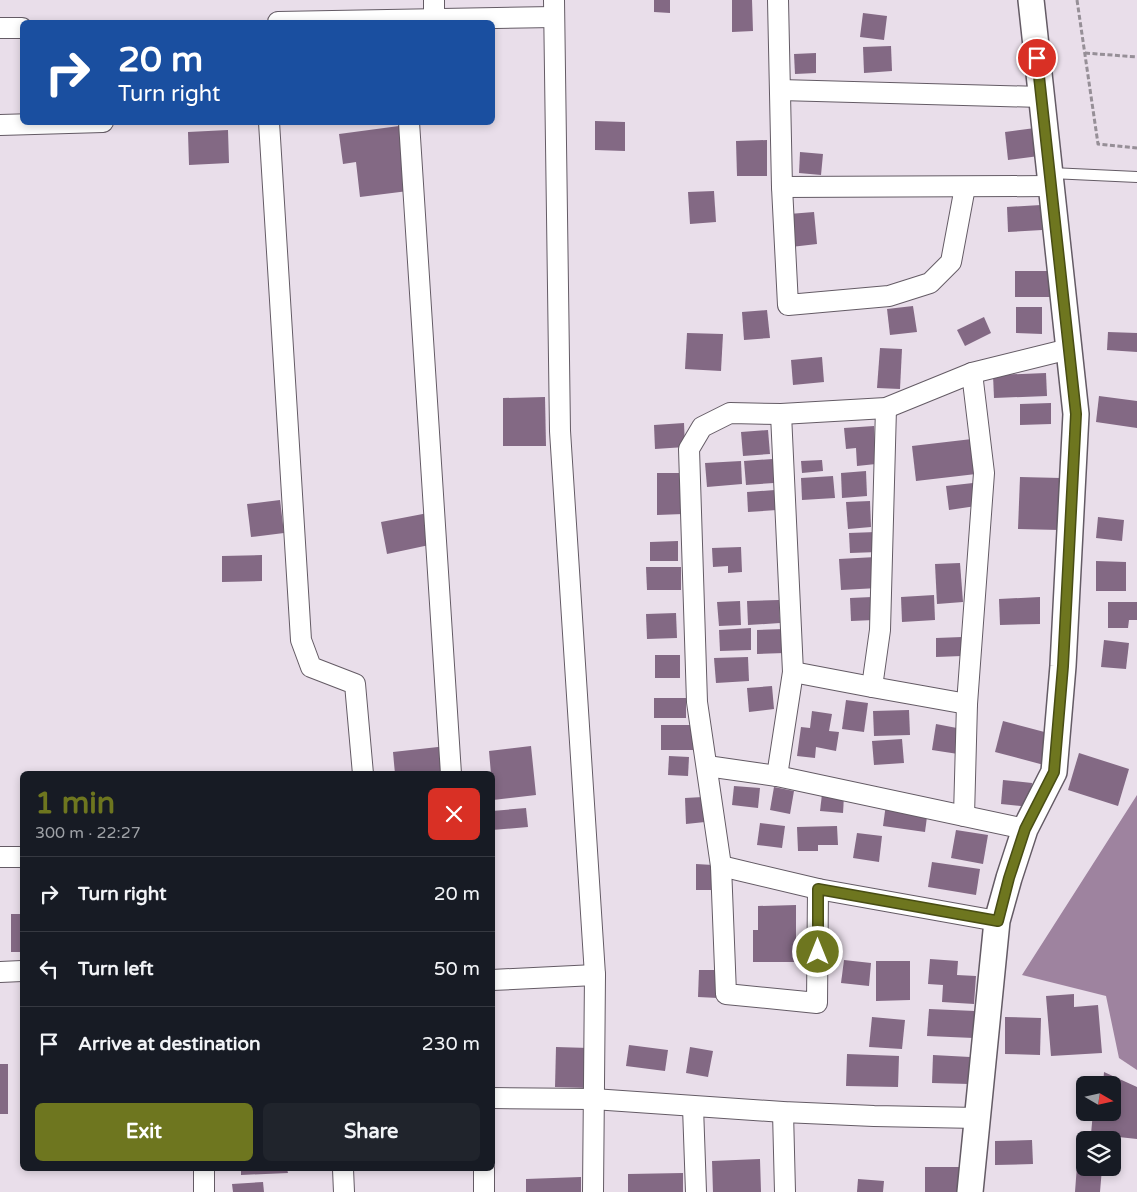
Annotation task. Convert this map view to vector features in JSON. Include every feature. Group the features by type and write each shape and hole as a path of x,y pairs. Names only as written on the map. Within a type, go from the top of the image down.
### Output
{"street":[{"path":"778,0 782,187 788,305 889,296 930,284 951,262 966,187"},
{"path":"970,1192 998,921 1009,878 1025,829 1054,772 1063,666 1076,414 1030,0"},
{"path":"405,20 434,10 554,8 560,430 595,975 593,1192"},
{"path":"0,28 20,28"},
{"path":"780,90 1041,96"},
{"path":"0,124 20,124"},
{"path":"269,125 301,640 311,667 355,684 363,771"},
{"path":"409,125 451,771"},
{"path":"782,187 966,187 1050,179"},
{"path":"818,889 817,1003 726,994 721,866 697,702 689,449 702,427 730,413 781,414 886,408 972,373 1069,349"},
{"path":"964,816 967,704 984,473 972,373"},
{"path":"872,687 880,630 886,408"},
{"path":"777,776 793,672 781,414"},
{"path":"793,672 967,704"},
{"path":"707,766 777,776 1025,829"},
{"path":"0,857 20,857"},
{"path":"721,866 818,889 998,921"},
{"path":"0,972 20,971"},
{"path":"495,980 595,975"},
{"path":"495,1098 593,1099 783,1112 978,1118"},
{"path":"693,1107 696,1192"},
{"path":"783,1112 785,1192"},
{"path":"204,1171 204,1192"},
{"path":"343,1171 344,1192"},
{"path":"484,1171 484,1192"}],"lane":[{"path":"1050,179 1137,177"}],"path":[{"path":"1077,0 1098,144 1137,148"},
{"path":"1085,53 1137,57"}],"shaded area":[{"path":"1137,795 1137,1070 1119,1058 1106,996 1022,975"}],"building":[{"path":"654,0 670,0 670,13 654,12"},
{"path":"732,0 752,0 753,31 732,32"},
{"path":"863,13 887,16 884,40 860,37"},
{"path":"891,46 892,71 864,73 863,47"},
{"path":"816,53 816,73 795,74 794,54"},
{"path":"595,121 625,122 625,151 595,150"},
{"path":"399,126 408,191 360,197 356,162 343,164 339,134"},
{"path":"1035,128 1039,156 1008,160 1005,132"},
{"path":"228,130 229,163 189,165 188,132"},
{"path":"767,140 767,176 737,176 736,141"},
{"path":"800,152 823,154 821,175 799,173"},
{"path":"714,191 716,222 690,224 688,192"},
{"path":"1041,205 1042,230 1008,232 1007,207"},
{"path":"814,212 817,244 791,247 789,214"},
{"path":"1015,271 1050,271 1050,297 1015,297"},
{"path":"913,306 917,332 890,335 887,309"},
{"path":"1016,307 1042,307 1042,334 1016,333"},
{"path":"767,310 770,338 744,340 742,312"},
{"path":"984,317 991,333 965,346 957,330"},
{"path":"1108,332 1137,333 1137,352 1107,350"},
{"path":"687,333 723,334 721,371 685,369"},
{"path":"880,348 902,349 900,389 877,388"},
{"path":"822,357 824,382 793,385 791,360"},
{"path":"1046,373 1047,396 994,398 993,375"},
{"path":"1099,396 1137,401 1137,428 1096,422"},
{"path":"545,397 546,446 503,446 503,398"},
{"path":"1051,403 1051,424 1020,425 1020,404"},
{"path":"684,423 685,447 655,449 654,425"},
{"path":"874,426 876,464 857,466 856,448 846,449 844,428"},
{"path":"768,430 770,454 743,456 741,432"},
{"path":"972,439 976,474 916,481 912,446"},
{"path":"773,459 774,483 746,485 744,461"},
{"path":"822,460 823,471 802,473 801,461"},
{"path":"741,461 742,484 707,487 705,463"},
{"path":"866,471 867,496 842,498 841,473"},
{"path":"657,473 682,473 683,514 657,515"},
{"path":"833,476 835,498 802,500 801,478"},
{"path":"1020,477 1061,478 1059,530 1018,529"},
{"path":"973,483 976,506 949,510 946,486"},
{"path":"775,490 777,510 748,512 747,492"},
{"path":"280,500 284,533 251,537 247,504"},
{"path":"870,501 871,527 848,529 846,502"},
{"path":"428,513 434,544 387,554 381,522"},
{"path":"1098,517 1124,520 1122,541 1096,538"},
{"path":"876,532 878,552 850,553 849,533"},
{"path":"678,541 678,561 650,561 650,542"},
{"path":"741,547 742,572 728,573 728,566 713,567 712,548"},
{"path":"262,555 262,581 222,582 222,556"},
{"path":"876,557 878,588 841,590 839,559"},
{"path":"1096,561 1126,562 1126,591 1096,591"},
{"path":"960,563 963,602 937,604 935,564"},
{"path":"646,567 681,567 681,590 647,590"},
{"path":"934,595 935,620 902,622 901,597"},
{"path":"872,597 874,620 851,621 850,598"},
{"path":"1040,597 1040,624 1000,625 999,599"},
{"path":"779,600 780,623 748,625 747,601"},
{"path":"740,601 741,625 719,626 717,602"},
{"path":"1108,602 1137,602 1137,620 1129,620 1128,628 1108,628"},
{"path":"676,613 677,638 647,639 646,614"},
{"path":"751,628 751,650 720,651 719,630"},
{"path":"784,629 785,653 757,654 757,630"},
{"path":"962,637 962,656 936,657 936,638"},
{"path":"1104,640 1129,643 1126,669 1101,667"},
{"path":"655,655 680,655 680,678 655,678"},
{"path":"748,657 749,681 716,683 714,658"},
{"path":"772,686 774,709 749,712 747,688"},
{"path":"654,698 686,698 686,718 654,718"},
{"path":"846,700 868,703 864,732 842,729"},
{"path":"909,710 910,735 874,736 873,711"},
{"path":"812,711 832,714 829,731 839,732 836,751 816,747 815,758 797,756 801,727 810,728"},
{"path":"1003,721 1052,734 1044,765 995,752"},
{"path":"936,724 962,729 958,754 932,750"},
{"path":"661,725 695,725 694,750 661,750"},
{"path":"902,739 904,763 874,765 872,741"},
{"path":"447,746 449,771 395,771 393,752"},
{"path":"531,746 536,795 495,800 495,771 491,771 489,751"},
{"path":"1079,753 1129,769 1118,806 1068,790"},
{"path":"669,756 689,757 688,776 668,775"},
{"path":"1003,780 1032,783 1030,807 1001,804"},
{"path":"734,786 760,788 758,808 732,805"},
{"path":"774,787 794,791 790,814 770,810"},
{"path":"822,794 844,796 843,813 820,811"},
{"path":"703,797 705,822 686,824 685,798"},
{"path":"886,804 928,809 925,832 883,826"},
{"path":"526,808 528,827 495,830 495,811"},
{"path":"760,823 785,826 782,848 757,845"},
{"path":"837,826 838,845 818,845 818,851 798,851 797,827"},
{"path":"956,830 988,835 983,864 951,858"},
{"path":"857,833 882,836 879,862 853,858"},
{"path":"932,862 980,869 976,895 928,887"},
{"path":"696,864 713,865 713,890 696,890"},
{"path":"796,905 796,962 753,962 753,930 758,930 758,906"},
{"path":"11,914 20,914 20,952 11,952"},
{"path":"930,959 958,961 957,975 976,976 974,1004 942,1002 943,985 928,984"},
{"path":"844,960 871,963 869,986 841,983"},
{"path":"876,961 910,961 910,1000 876,1001"},
{"path":"699,970 719,970 718,998 698,997"},
{"path":"1074,994 1074,1007 1098,1005 1102,1053 1051,1056 1046,996"},
{"path":"929,1009 975,1011 974,1038 927,1036"},
{"path":"872,1017 905,1020 902,1049 869,1047"},
{"path":"1005,1017 1041,1018 1040,1055 1005,1054"},
{"path":"629,1045 668,1050 665,1071 626,1066"},
{"path":"556,1047 589,1048 588,1088 555,1087"},
{"path":"690,1047 713,1051 708,1077 686,1073"},
{"path":"847,1054 899,1056 898,1087 846,1086"},
{"path":"933,1055 970,1057 969,1084 932,1083"},
{"path":"0,1064 8,1064 8,1114 0,1114"},
{"path":"1104,1072 1113,1076 1104,1076"},
{"path":"1121,1080 1137,1087 1137,1139 1121,1137 1121,1131 1091,1131 1092,1121 1121,1121"},
{"path":"1032,1140 1033,1164 995,1165 995,1141"},
{"path":"760,1159 761,1192 713,1192 712,1161"},
{"path":"925,1167 963,1167 963,1192 925,1192"},
{"path":"241,1171 288,1171 288,1173 241,1175"},
{"path":"683,1173 683,1192 628,1192 628,1174"},
{"path":"1076,1176 1101,1176 1100,1192 1075,1192"},
{"path":"581,1177 581,1192 526,1192 526,1179"},
{"path":"858,1179 884,1181 883,1192 857,1192"},
{"path":"263,1182 264,1192 233,1192 232,1184"}],"route":[{"path":"818,952 818,889 998,921 1009,878 1025,829 1054,772 1063,666 1076,414 1037,58"}]}
